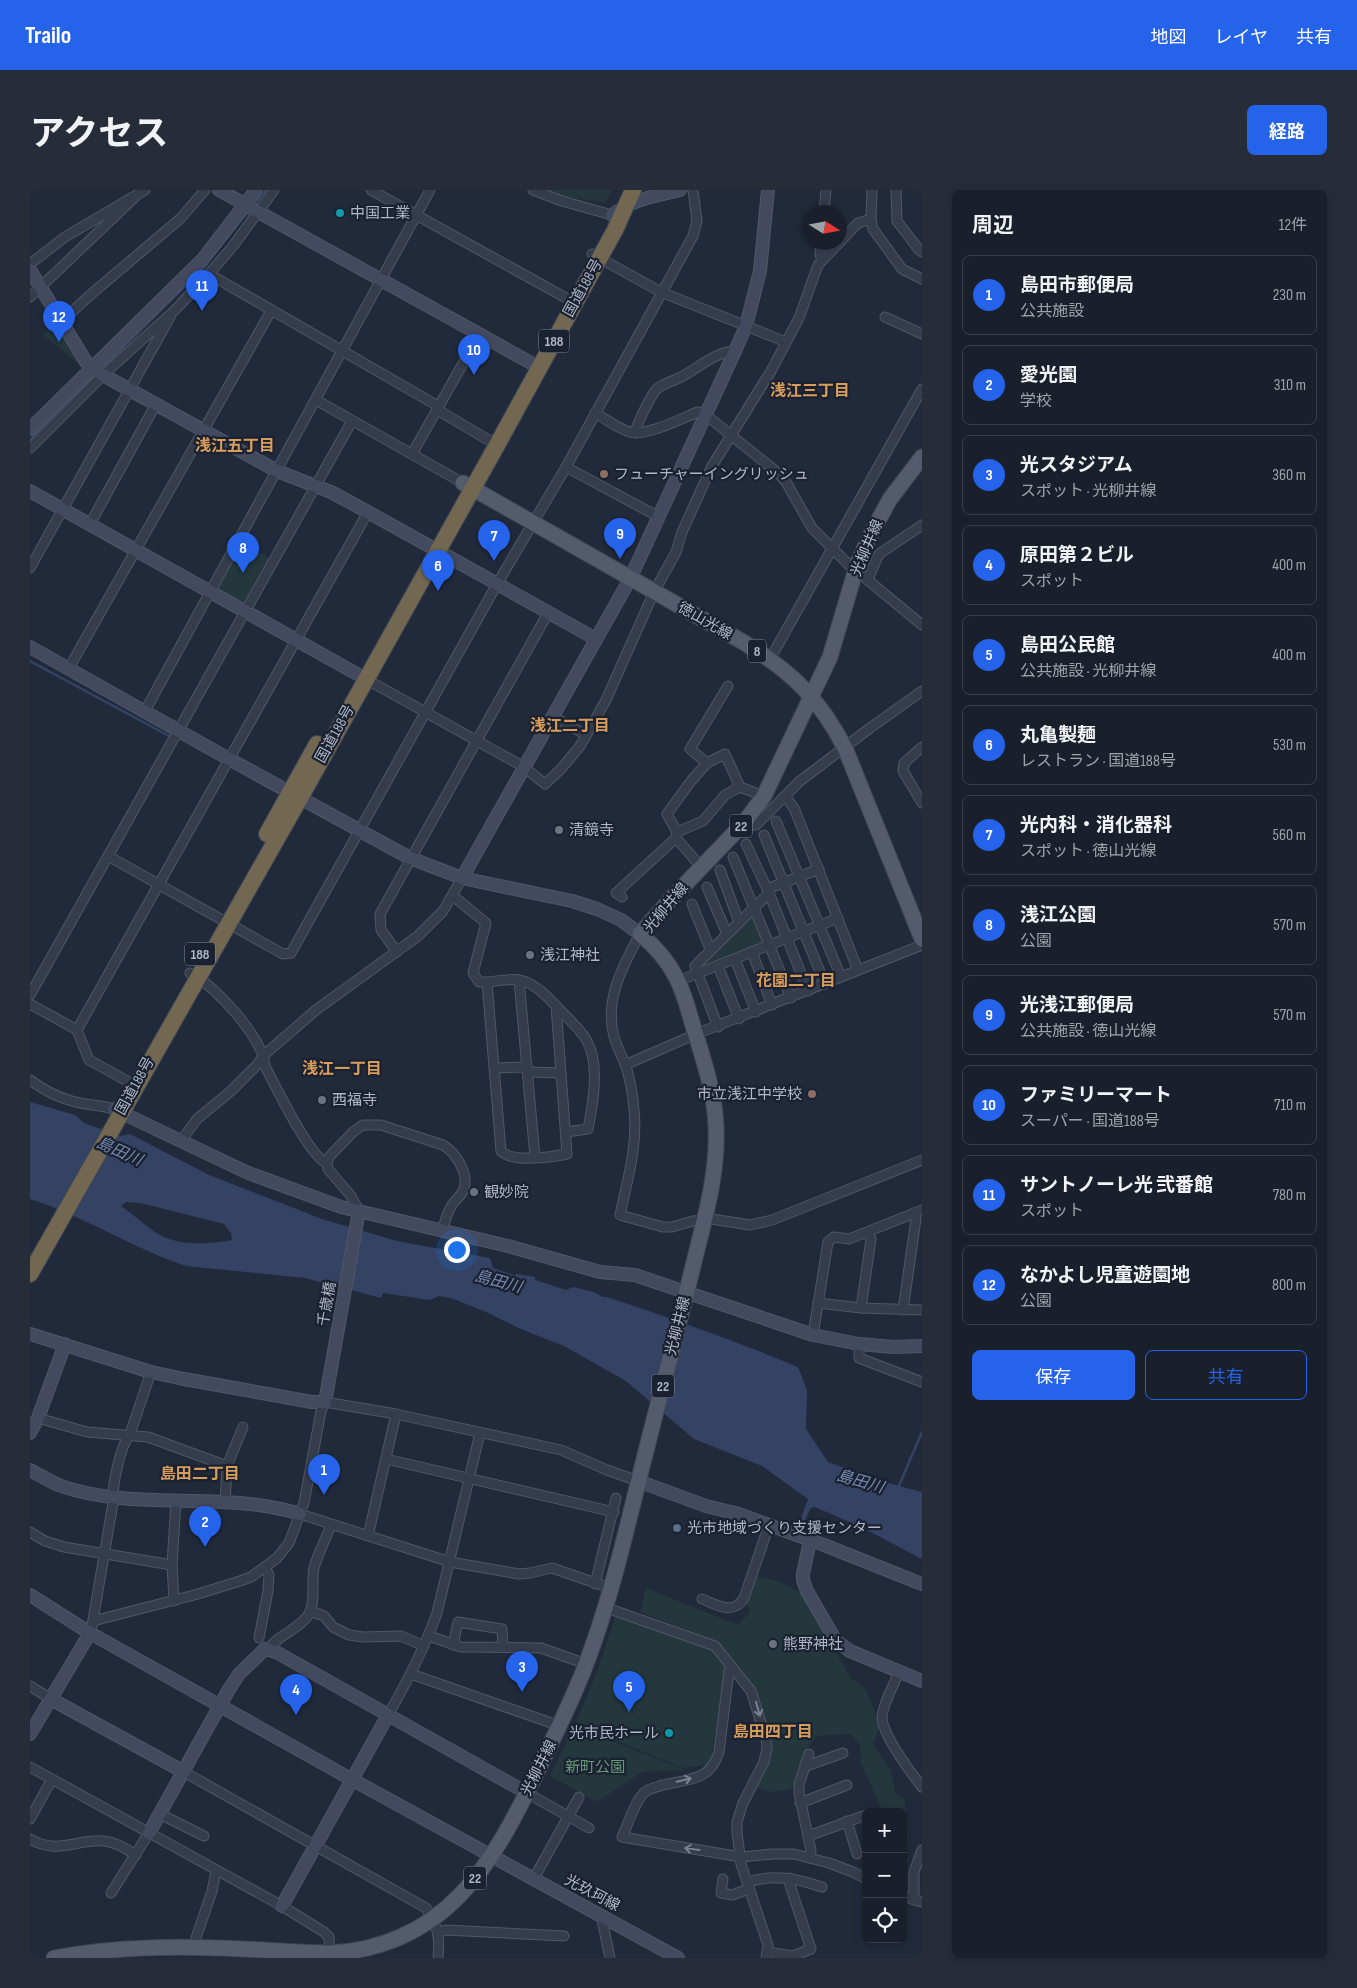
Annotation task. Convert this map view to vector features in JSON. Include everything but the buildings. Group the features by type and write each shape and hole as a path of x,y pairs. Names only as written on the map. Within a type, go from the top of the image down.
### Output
{"highway":[{"name":"国道188号","path":"596,256 612,216 627,194"},
{"name":"国道188号","path":"30,1274 116,1114 571,300 596,256 615,230 627,194"},
{"name":"国道188号","path":"30,1259 116,1114 129,1082 194,974"}],"main road":[{"name":"光柳井線","path":"54,1958 134,1949 195,1948 242,1953 330,1953 345,1955 369,1953 401,1938 436,1926 490,1856 527,1793 560,1726 586,1664 610,1588 705,1219 715,1159 716,1127 713,1098 696,1034 678,981 655,946 640,934 670,899 743,824 764,796 830,657 858,562 869,538 890,499 922,456"},
{"name":"徳山光線","path":"468,486 770,659 797,680 834,726 845,748 922,938"}],"street":[{"path":"30,297 135,197 145,190"},
{"path":"62,322 89,296 180,218 204,190"},
{"path":"219,190 535,365"},
{"path":"30,448 98,371 203,259 256,190"},
{"path":"30,429 98,371 174,311 233,246 274,190"},
{"path":"371,190 571,300"},
{"path":"145,712 430,190"},
{"path":"533,190 612,216"},
{"path":"627,194 639,199 680,190"},
{"path":"108,856 283,954 291,953 497,584 566,467 696,229 697,221 692,190"},
{"path":"181,1141 197,1119 231,1091 256,1066 264,1055 316,1010 418,936 442,911 451,897 630,579 735,351 746,326 760,271 768,190"},
{"path":"825,205 826,190"},
{"path":"872,190 871,219 874,229 897,263 902,268 922,279"},
{"path":"896,190 897,221 922,252"},
{"path":"30,264 65,238 112,208 135,197"},
{"path":"30,491 524,767 545,784 561,769 580,746 606,700 654,592 676,552 682,532 712,466 771,371 806,302 818,265 858,223 871,219"},
{"path":"820,250 822,260"},
{"path":"596,256 661,292 786,342"},
{"path":"30,270 86,362 98,371 277,471 331,492 596,639"},
{"path":"209,274 438,406 441,412 492,442"},
{"path":"31,564 174,311"},
{"path":"69,668 271,311"},
{"path":"885,317 922,334"},
{"path":"412,454 479,335"},
{"path":"635,433 638,423 658,388 718,356 735,351"},
{"path":"770,659 922,389"},
{"path":"316,400 468,486"},
{"path":"90,524 156,404"},
{"path":"595,413 628,432 635,433 646,431 698,412 706,415 778,473 786,482 812,528 849,565"},
{"path":"30,995 352,421"},
{"path":"566,467 659,517"},
{"path":"77,1030 368,512"},
{"path":"922,525 879,554 865,578 922,625"},
{"path":"397,952 381,930 380,918 410,858 548,612"},
{"path":"30,647 410,858 462,878 572,901 621,920 640,934 619,974 614,993 611,1022 614,1038 626,1065 631,1088 635,1133 633,1153 620,1215 663,1227 672,1227 712,1218 750,1225 772,1220 922,1160"},
{"path":"707,763 690,749 728,686"},
{"path":"743,824 756,825 800,781 922,691"},
{"path":"552,716 586,736"},
{"path":"922,747 904,763 903,771 922,803"},
{"path":"702,868 676,835 667,814 691,781 707,763 725,754 740,786 764,796"},
{"path":"622,897 616,893 676,835 703,820 725,796 740,786"},
{"path":"785,796 794,808 858,970"},
{"path":"776,821 841,977"},
{"path":"764,835 824,984"},
{"path":"746,844 768,891 808,991"},
{"path":"733,857 791,998"},
{"path":"718,1027 695,966 768,891 818,868"},
{"path":"720,870 739,922"},
{"path":"707,886 726,934"},
{"path":"451,897 458,900 486,923 473,973 479,982 519,980 543,991 587,1040 592,1056 594,1097 588,1129 566,1132"},
{"path":"692,904 710,949"},
{"path":"678,981 838,918"},
{"path":"626,1065 696,1034 718,1027 922,945"},
{"path":"752,952 772,1005"},
{"path":"735,959 756,1012"},
{"path":"718,966 739,1018"},
{"path":"194,974 206,981 245,1025 264,1055 265,1066 299,1129 321,1162 326,1163"},
{"path":"519,980 535,1157"},
{"path":"487,983 502,1154 518,1158 551,1158 568,1154 556,1006"},
{"path":"30,1004 77,1030 89,1060 129,1082"},
{"path":"495,1068 561,1073"},
{"path":"30,1080 58,1097 73,1102 97,1104 246,1172 359,1215 442,1230 600,1272 635,1275 685,1298 813,1335 859,1344 894,1347 922,1346"},
{"path":"359,1215 351,1196 328,1169 326,1163 329,1157 354,1132 364,1125 381,1125 443,1144 449,1148 458,1161 465,1181 462,1193 452,1205 442,1230"},
{"path":"813,1335 828,1242 834,1237 849,1239 918,1212"},
{"path":"903,1310 918,1212"},
{"name":"千歳橋","path":"326,1398 359,1215"},
{"path":"861,1308 871,1239 868,1232"},
{"path":"818,1304 861,1308 922,1310"},
{"path":"30,1334 151,1372 312,1402 326,1398 561,1450 607,1470 640,1475 706,1506 739,1514 922,1584"},
{"path":"30,1433 38,1418 65,1344"},
{"path":"859,1344 859,1358 922,1382"},
{"path":"30,1734 92,1627 103,1553 124,1442 130,1434 151,1372"},
{"path":"92,1627 240,1581 264,1568 276,1558 289,1543 304,1503 321,1411 326,1398"},
{"path":"368,1536 396,1414"},
{"path":"38,1418 87,1432 130,1434 148,1437 227,1466"},
{"path":"225,1504 227,1466 243,1427"},
{"path":"282,1906 411,1674 429,1636 450,1562 480,1433"},
{"path":"386,1459 614,1512"},
{"path":"30,1470 60,1485 113,1497 282,1508 450,1562 519,1574 552,1568 610,1588"},
{"path":"595,1584 616,1498"},
{"path":"174,1601 172,1565 176,1501"},
{"path":"111,1893 149,1833 239,1674 264,1646 292,1630 310,1611 314,1568 331,1525"},
{"path":"702,1599 733,1608 740,1606 769,1525"},
{"path":"30,1532 45,1541 64,1547 172,1565"},
{"path":"810,1541 803,1574 804,1580 807,1591 836,1641 850,1651 922,1681"},
{"path":"264,1568 269,1575 264,1646"},
{"name":"光玖珂線","path":"30,1594 92,1627 220,1706 351,1780 678,1958"},
{"path":"604,1607 708,1642 722,1653 751,1691 766,1738 766,1748 764,1762 743,1803 737,1822 741,1856 748,1886 765,1936 767,1955 792,1956 811,1949 790,1885 790,1878"},
{"path":"310,1611 324,1616 333,1627 350,1635 363,1637 401,1636 424,1646"},
{"path":"453,1644 458,1622 502,1629 502,1647"},
{"path":"429,1636 461,1647 541,1648 586,1664"},
{"path":"264,1646 589,1828"},
{"path":"733,1668 729,1672 716,1763 709,1772 699,1777 645,1791 639,1798 622,1837 741,1856 794,1854 853,1872 862,1877"},
{"path":"899,1672 884,1710 883,1724 896,1749 922,1787"},
{"path":"411,1674 560,1726"},
{"path":"30,1686 50,1699 426,1908 436,1926 438,1958"},
{"path":"805,1764 809,1765 843,1753"},
{"path":"809,1754 799,1785 800,1803 811,1851 810,1858"},
{"path":"30,1767 282,1906 324,1932 329,1937 330,1953"},
{"path":"30,1819 52,1780"},
{"path":"800,1803 847,1784"},
{"path":"533,1880 579,1797"},
{"path":"160,1814 204,1836"},
{"path":"808,1836 862,1816"},
{"path":"847,1821 857,1854"},
{"path":"30,1839 40,1845 51,1847 106,1841 119,1845 136,1855"},
{"path":"918,1901 914,1872 922,1850"},
{"path":"195,1948 196,1938 212,1891 216,1871"},
{"path":"723,1879 721,1892 732,1894 748,1886 753,1880 790,1878 822,1887"},
{"path":"601,1916 610,1958"},
{"path":"436,1926 446,1930 564,1936"}],"green space":[{"path":"545,190 612,190 606,202 564,197"},
{"path":"55,321 82,363 80,365 42,334"},
{"path":"243,543 269,558 243,604 217,588"},
{"path":"753,910 766,943 701,969 699,965"},
{"path":"756,1576 778,1581 801,1593 851,1678 865,1688 874,1709 879,1729 873,1744 890,1769 896,1794 905,1800 906,1808 881,1808 861,1763 860,1744 851,1734 816,1736 802,1757 795,1788 772,1792 757,1788 770,1763 772,1743 760,1738 752,1727 756,1692 740,1667 727,1670 711,1758 707,1765 683,1768 575,1724 597,1672 616,1614 715,1648 715,1641 640,1612 646,1588 738,1625 751,1611 745,1603"},
{"name":"新町公園","path":"574,1726 685,1770 642,1772 597,1802 550,1776"}],"water":[{"name":"島田川","path":"30,1102 75,1115 84,1123 120,1136 130,1134 209,1175 322,1219 397,1241 490,1258 493,1268 514,1275 535,1277 535,1280 566,1290 573,1287 594,1292 603,1297 679,1322 774,1357 798,1367 807,1390 806,1429 828,1462 884,1482 922,1492 922,1559 863,1528 815,1507 811,1508 801,1528 798,1526 808,1499 762,1466 694,1439 626,1381 564,1346 521,1329 484,1311 451,1298 439,1296 430,1300 383,1293 381,1298 305,1278 186,1266 166,1259 70,1214 30,1199","holes":["126,1202 141,1203 224,1224 231,1233 232,1240 201,1244 181,1242 161,1236 121,1206"]}],"waterway":[{"path":"257,201 266,190"},
{"path":"215,253 247,213"},
{"path":"106,365 207,264"},
{"path":"30,440 91,379"},
{"path":"30,661 171,737"},
{"path":"898,1488 922,1432"}],"place":[{"name":"中国工業","path":"340,213"},
{"name":"サントノーレ光 弐番館","path":"202,311"},
{"name":"なかよし児童遊園地","path":"59,342"},
{"name":"ファミリーマート","path":"474,375"},
{"name":"フューチャーイングリッシュ","path":"604,474"},
{"name":"光浅江郵便局","path":"620,559"},
{"name":"光内科・消化器科","path":"494,561"},
{"name":"浅江公園","path":"243,573"},
{"name":"丸亀製麺","path":"438,591"},
{"name":"清鏡寺","path":"559,830"},
{"name":"浅江神社","path":"530,955"},
{"name":"市立浅江中学校","path":"812,1094"},
{"name":"西福寺","path":"322,1100"},
{"name":"観妙院","path":"474,1192"},
{"name":"島田市郵便局","path":"324,1495"},
{"name":"光市地域づくり支援センター","path":"677,1528"},
{"name":"愛光園","path":"205,1547"},
{"name":"熊野神社","path":"773,1644"},
{"name":"光スタジアム","path":"522,1692"},
{"name":"島田公民館","path":"629,1712"},
{"name":"原田第２ビル","path":"296,1715"},
{"name":"光市民ホール","path":"669,1733"}],"district":[{"name":"浅江三丁目","path":"810,391"},
{"name":"浅江五丁目","path":"235,446"},
{"name":"浅江二丁目","path":"570,726"},
{"name":"花園二丁目","path":"796,981"},
{"name":"浅江一丁目","path":"342,1069"},
{"name":"島田二丁目","path":"200,1474"},
{"name":"島田四丁目","path":"773,1732"}]}
